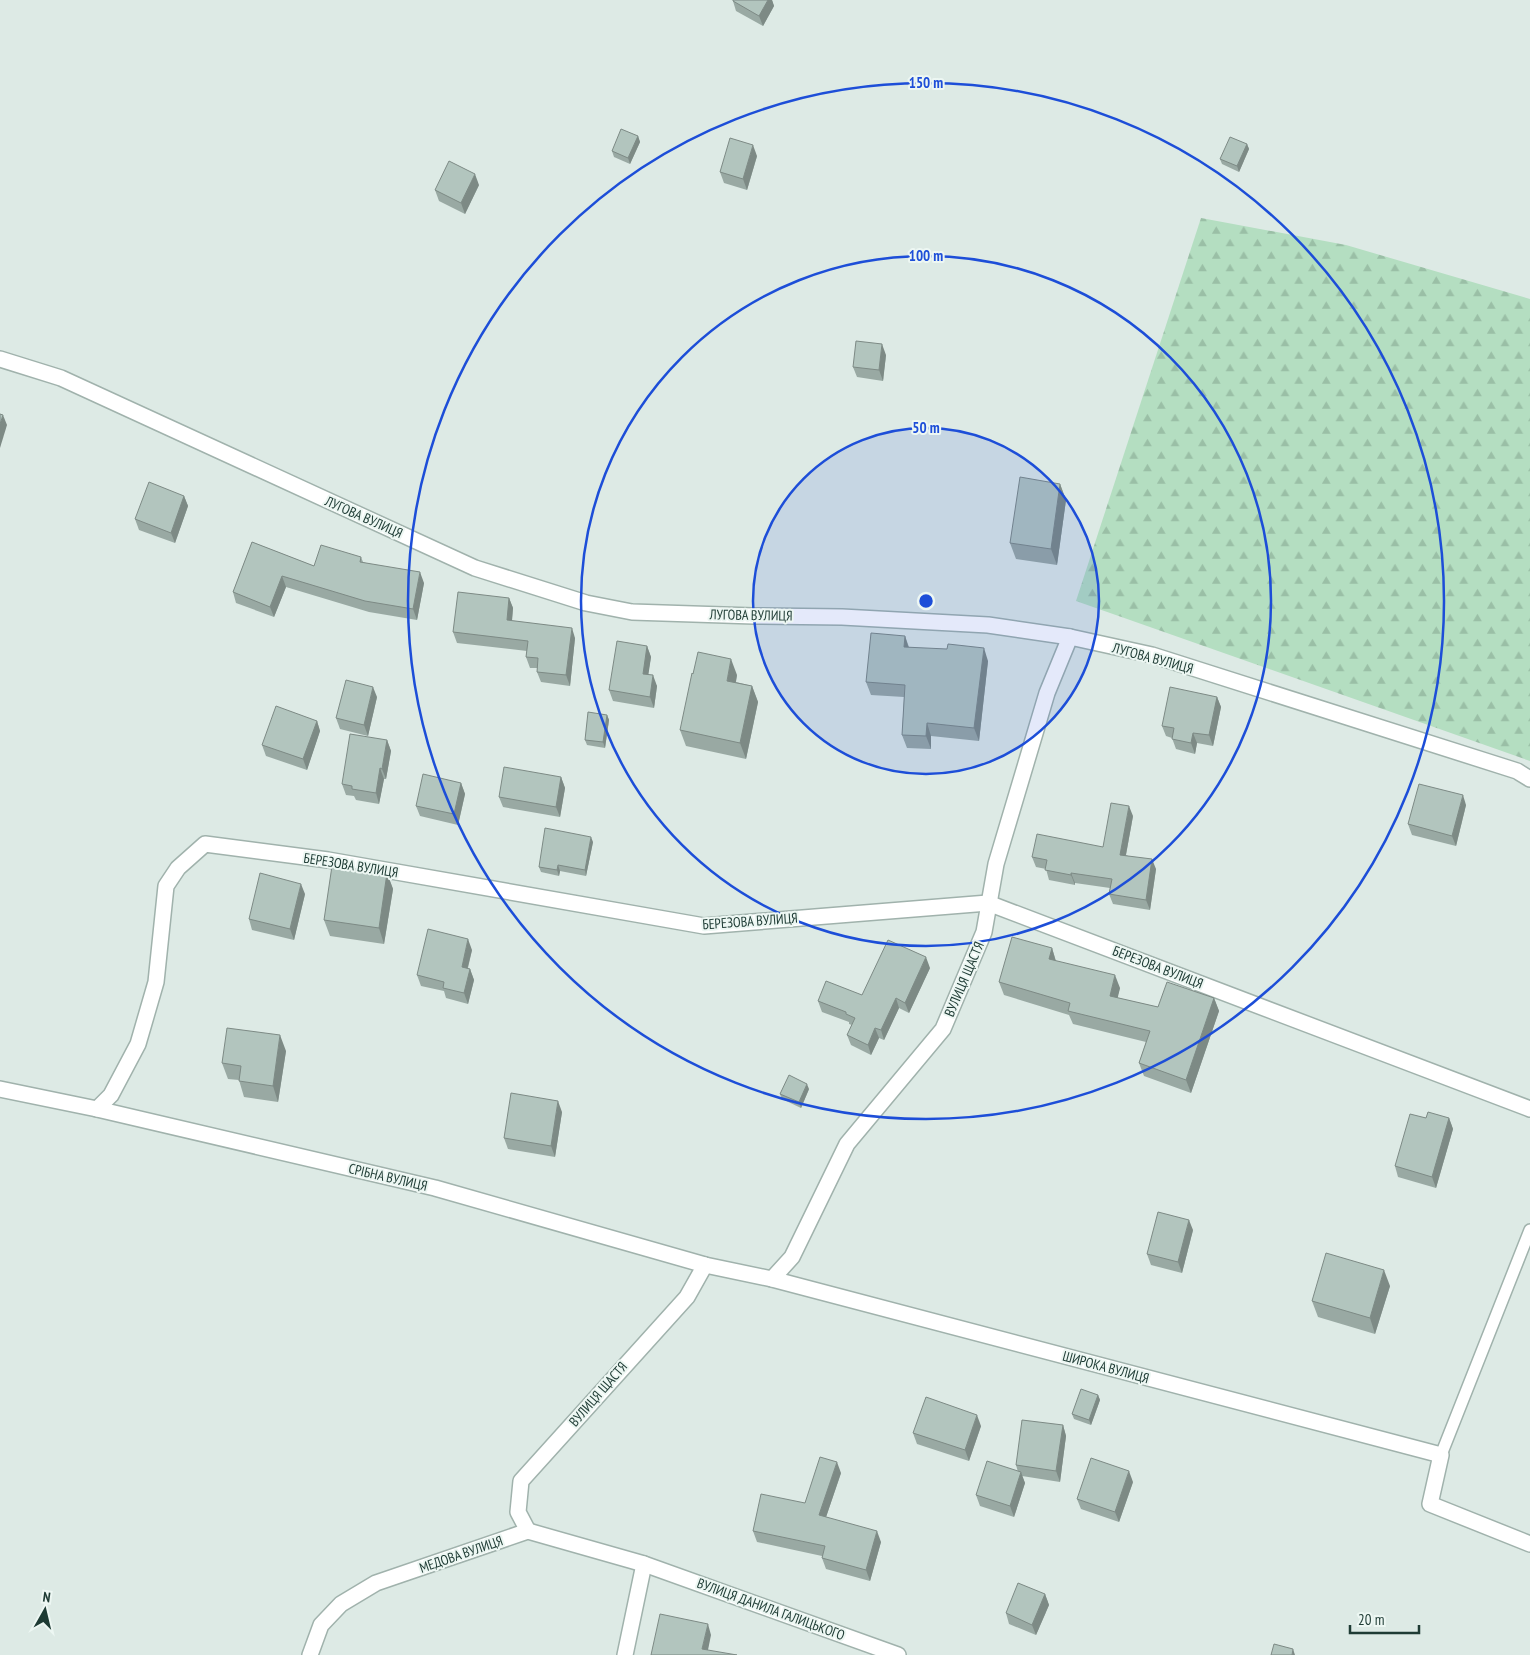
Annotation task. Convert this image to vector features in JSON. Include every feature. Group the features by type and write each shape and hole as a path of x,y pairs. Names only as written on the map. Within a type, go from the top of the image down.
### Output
{"street":[{"name":"ЛУГОВА ВУЛИЦЯ","path":"0,359 61,378 475,568 586,603 632,612 851,617 988,625 1070,637 1152,655 1508,768 1530,779"},
{"name":"ВУЛИЦЯ ЩАСТЯ","path":"772,1280 792,1257 847,1144 943,1029 984,932 996,864 1047,693 1070,637"},
{"name":"БЕРЕЗОВА ВУЛИЦЯ","path":"97,1109 111,1095 138,1044 156,982 166,886 178,868 205,844 328,860 704,926 988,903 1530,1109"},
{"name":"СРІБНА ВУЛИЦЯ","path":"0,1089 97,1109 435,1188 705,1265 772,1280"},
{"name":"ВУЛИЦЯ ЩАСТЯ","path":"528,1531 518,1512 521,1481 687,1296 705,1265"},
{"name":"ШИРОКА ВУЛИЦЯ","path":"772,1280 1441,1455"},
{"path":"1441,1455 1430,1504 1530,1544"},
{"path":"528,1531 644,1564 625,1655"},
{"name":"МЕДОВА ВУЛИЦЯ","path":"310,1655 321,1625 341,1604 376,1583 528,1531"},
{"name":"ВУЛИЦЯ ДАНИЛА ГАЛИЦЬКОГО","path":"644,1564 898,1655"}],"lane":[{"path":"1441,1455 1530,1230"}],"green space":[{"path":"1201,218 1346,245 1530,299 1530,761 1076,601"}],"building":[{"path":"733,0 768,0 759,16"},
{"path":"621,129 638,136 628,158 612,151"},
{"path":"1230,137 1247,144 1237,166 1220,159"},
{"path":"730,138 753,145 743,179 720,172"},
{"path":"449,161 475,174 461,203 435,190"},
{"path":"856,341 882,344 879,370 853,367"},
{"path":"1020,477 1060,484 1051,549 1010,543"},
{"path":"149,482 184,496 171,533 135,519"},
{"path":"252,542 314,566 321,545 361,557 360,562 420,572 413,609 365,601 282,576 270,607 233,592"},
{"path":"458,592 509,598 507,620 572,628 566,675 537,672 538,658 526,657 528,641 453,632"},
{"path":"871,633 905,636 904,647 947,649 948,644 984,648 974,728 927,723 926,736 902,735 905,685 866,682"},
{"path":"617,641 647,646 643,674 653,675 650,697 609,690"},
{"path":"698,652 731,659 727,681 752,686 740,743 680,730"},
{"path":"346,680 373,687 364,725 336,718"},
{"path":"1170,687 1217,697 1209,735 1193,733 1191,743 1172,739 1174,728 1162,726"},
{"path":"276,706 317,721 303,759 262,745"},
{"path":"588,712 607,715 603,742 585,740"},
{"path":"350,734 387,740 376,793 352,789 352,786 342,784"},
{"path":"504,767 561,777 556,807 499,797"},
{"path":"423,774 461,783 454,814 416,806"},
{"path":"1419,784 1463,795 1452,836 1408,824"},
{"path":"1111,803 1129,806 1120,855 1152,859 1146,900 1109,894 1112,879 1045,870 1047,860 1032,857 1037,834 1103,847"},
{"path":"545,828 591,837 585,870 558,865 557,870 539,867"},
{"path":"332,866 387,873 379,928 324,920"},
{"path":"260,873 301,884 290,929 249,919"},
{"path":"428,929 468,939 462,967 470,969 464,993 443,988 444,982 417,975"},
{"path":"1012,937 1052,948 1049,959 1115,975 1110,996 1158,1007 1167,982 1214,998 1186,1080 1139,1063 1150,1031 1068,1011 1070,1003 999,982"},
{"path":"888,940 926,957 905,1003 896,998 881,1030 875,1028 868,1045 847,1035 855,1018 846,1014 846,1012 818,1001 826,981 862,995"},
{"path":"227,1028 280,1035 273,1086 239,1081 241,1066 222,1063"},
{"path":"789,1075 807,1084 799,1102 780,1094"},
{"path":"511,1093 558,1101 551,1146 504,1138"},
{"path":"1428,1112 1449,1118 1432,1177 1395,1166 1410,1114 1426,1118"},
{"path":"1158,1212 1189,1220 1178,1262 1147,1254"},
{"path":"1326,1253 1384,1270 1370,1318 1312,1301"},
{"path":"1081,1389 1098,1395 1089,1420 1072,1414"},
{"path":"926,1397 977,1415 965,1450 913,1433"},
{"path":"1022,1420 1063,1425 1056,1471 1016,1465"},
{"path":"820,1457 837,1462 819,1515 877,1531 866,1570 822,1558 825,1546 753,1531 761,1494 805,1503"},
{"path":"1091,1458 1129,1471 1115,1512 1077,1499"},
{"path":"987,1461 1021,1472 1010,1506 976,1495"},
{"path":"1018,1583 1045,1594 1032,1625 1006,1613"},
{"path":"660,1614 708,1624 702,1649 737,1655 651,1655"},
{"path":"1274,1644 1293,1649 1292,1655 1271,1655"}]}
